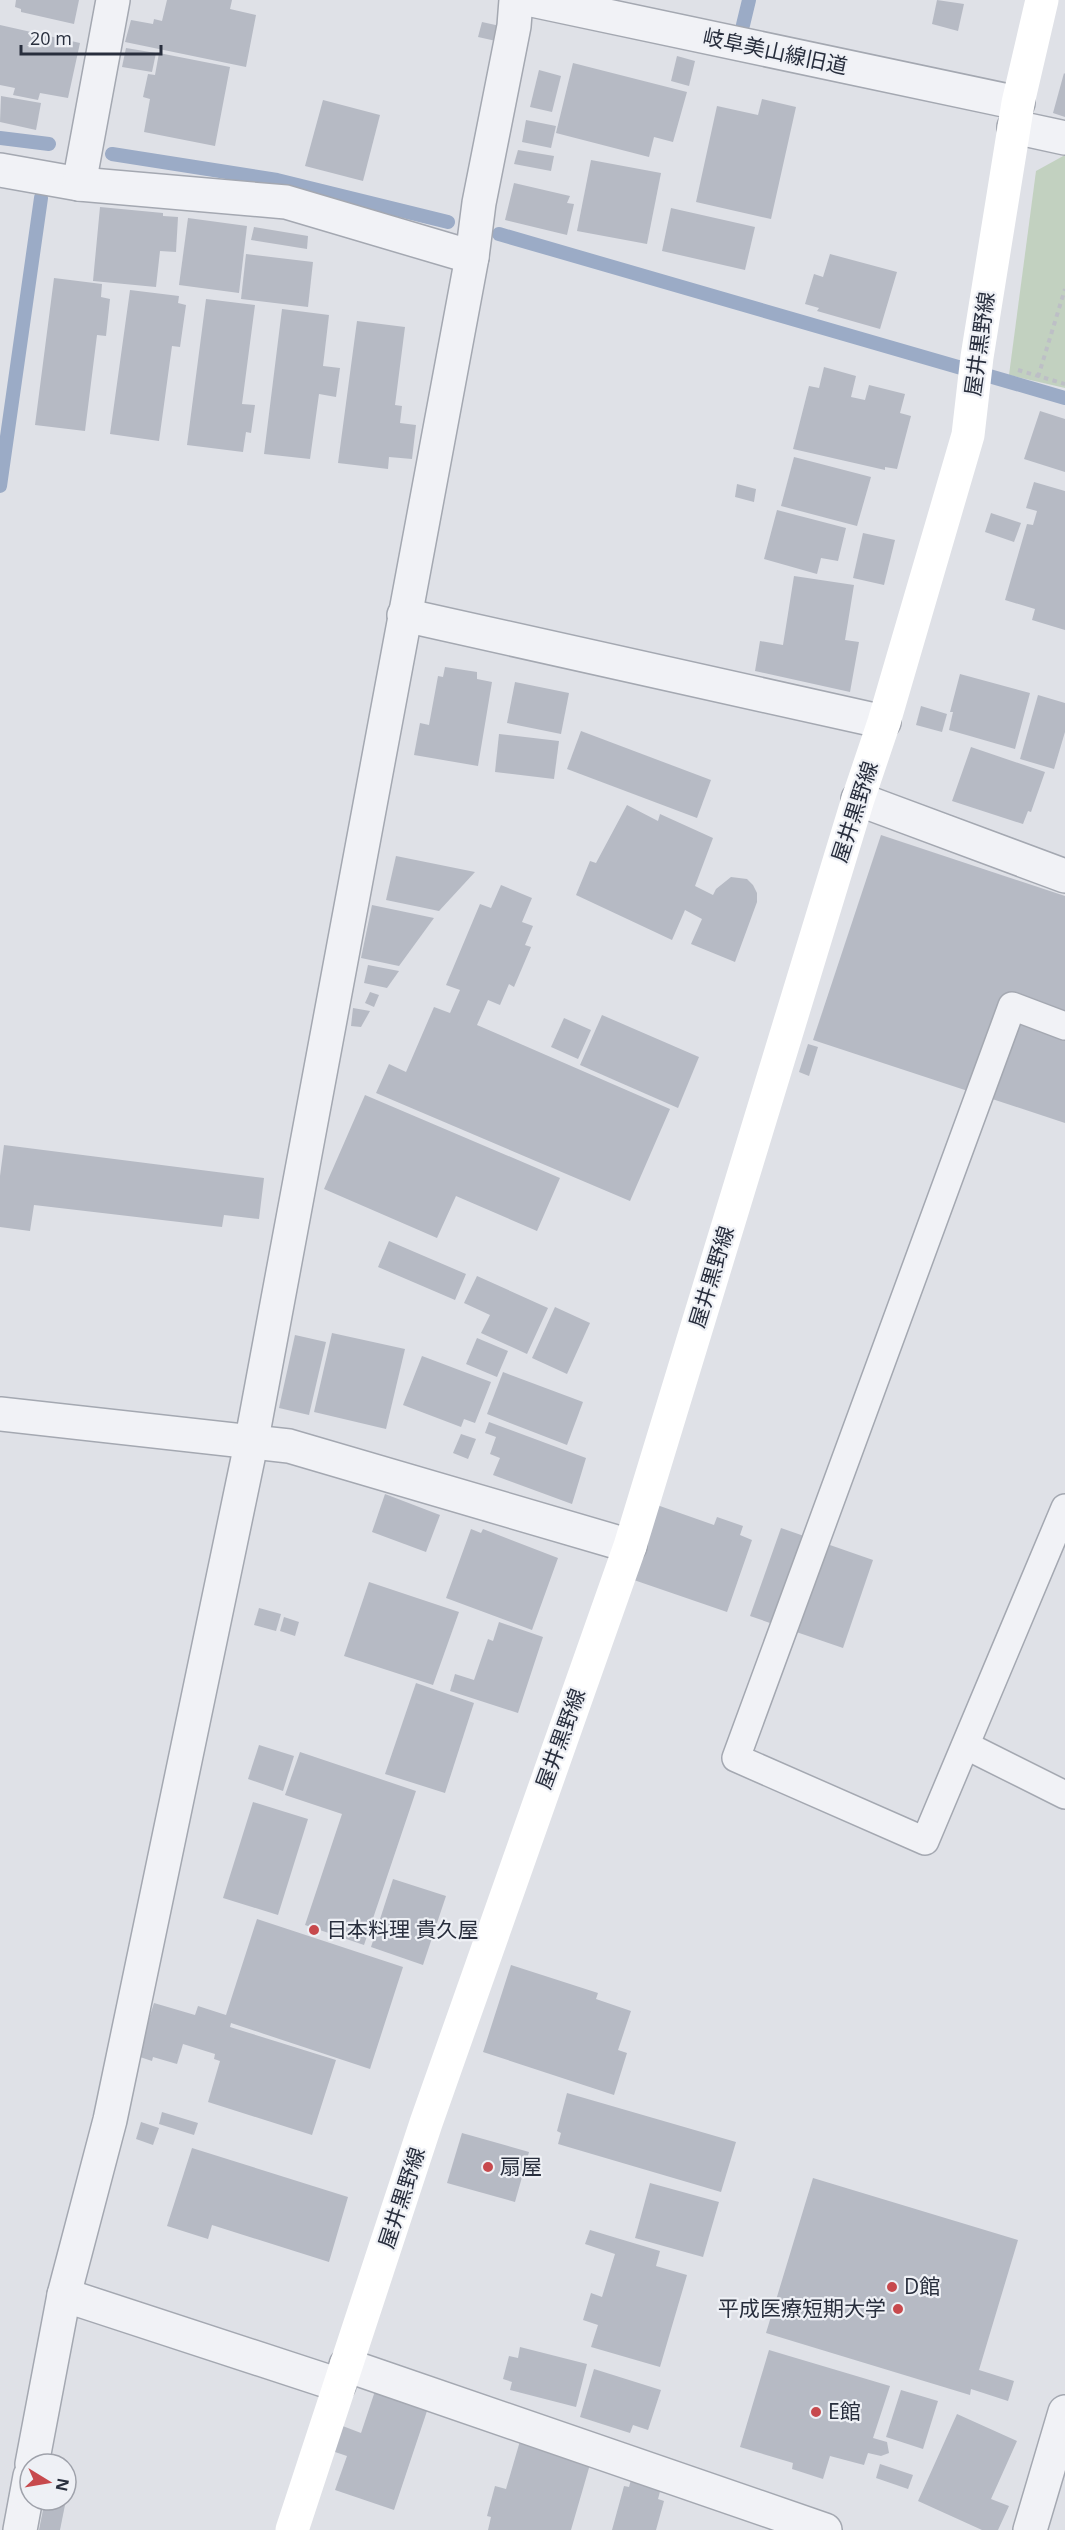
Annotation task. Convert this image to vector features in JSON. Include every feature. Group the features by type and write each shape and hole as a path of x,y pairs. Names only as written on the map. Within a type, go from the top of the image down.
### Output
{"main road":[{"name":"屋井黒野線","path":"292,2530 342,2375 510,1881 630,1546 858,799 885,722 968,435 977,357 1016,115 1042,0"}],"street":[{"path":"79,184 113,0"},
{"path":"34,2452 64,2295 110,2120 251,1444 472,257 479,203 514,26 516,0"},
{"name":"岐阜美山線旧道","path":"532,0 1016,115 1065,138"},
{"path":"0,170 79,184 286,202 472,257"},
{"path":"404,615 885,722"},
{"path":"858,799 1065,876"},
{"path":"0,1414 251,1444 289,1446 630,1546"},
{"path":"64,2295 342,2375 825,2530"},
{"path":"1030,2530 1065,2412"},
{"path":"20,2530 23,2512"}],"lane":[{"path":"1065,1026 1012,1006 736,1758 925,1841 967,1746 1065,1508"},
{"path":"967,1746 1065,1795"}],"path":[{"path":"1065,289 1038,377 1065,384"}],"green space":[{"path":"1065,155 1065,388 1009,375 1036,171"}],"building":[{"path":"16,0 79,0 74,24 21,12 21,9 15,7"},
{"path":"167,0 232,0 230,9 256,15 246,67 125,42 131,20 153,24 154,19 162,21"},
{"path":"937,0 964,4 958,31 932,24"},
{"path":"482,22 500,26 496,41 478,37"},
{"path":"0,25 80,43 68,98 40,93 38,100 13,95 15,88 0,85"},
{"path":"126,48 156,53 152,72 122,67"},
{"path":"159,53 230,67 215,146 144,132 150,99 143,97 148,74 155,75"},
{"path":"677,56 695,61 689,86 671,81"},
{"path":"573,63 687,92 673,142 654,137 649,157 556,133"},
{"path":"539,70 561,76 552,112 530,107"},
{"path":"1065,74 1065,117 1053,113"},
{"path":"1,96 41,103 36,130 0,122"},
{"path":"762,99 796,107 771,219 696,202 717,106 758,115"},
{"path":"323,100 380,115 363,181 305,166"},
{"path":"526,120 556,126 551,148 522,142"},
{"path":"518,150 554,156 551,171 514,164"},
{"path":"591,160 661,173 647,244 577,231"},
{"path":"514,183 570,196 567,203 574,204 567,235 505,220"},
{"path":"100,207 163,213 163,216 178,217 176,252 160,251 156,287 93,281"},
{"path":"671,208 755,227 745,270 662,251"},
{"path":"188,218 247,226 239,293 179,285"},
{"path":"254,227 308,236 307,249 251,240"},
{"path":"246,254 313,262 308,307 241,299"},
{"path":"830,254 897,272 880,329 817,311 819,308 805,304 814,274 823,277"},
{"path":"54,278 102,284 101,297 110,299 106,336 97,335 85,431 35,425"},
{"path":"130,290 179,296 178,303 186,305 180,347 172,346 159,441 110,434"},
{"path":"206,299 255,305 242,404 255,405 251,433 246,432 243,452 187,445"},
{"path":"282,309 329,315 323,366 340,368 336,397 319,394 310,459 264,454"},
{"path":"357,321 405,327 395,405 402,406 400,423 416,425 412,459 389,457 388,469 338,463"},
{"path":"824,367 856,376 851,397 865,400 869,385 905,394 900,413 911,416 897,469 885,467 885,470 793,449 809,386 819,388"},
{"path":"1040,411 1065,419 1065,472 1024,459"},
{"path":"794,457 871,477 857,526 781,506"},
{"path":"1034,482 1065,491 1065,630 1032,620 1035,609 1005,600 1027,524 1033,525 1037,511 1026,508"},
{"path":"737,484 756,489 754,502 735,497"},
{"path":"777,510 846,528 838,561 821,558 817,574 764,559"},
{"path":"991,513 1021,523 1014,542 985,532"},
{"path":"863,533 895,540 884,585 853,578"},
{"path":"794,576 854,585 845,640 859,642 850,692 755,671 760,641 783,645"},
{"path":"445,667 477,672 477,679 492,682 478,766 414,755 420,723 429,725 438,676 443,677"},
{"path":"960,674 1030,693 1015,749 949,730 953,712 950,712"},
{"path":"515,682 569,693 561,734 507,723"},
{"path":"1038,695 1065,703 1065,732 1054,769 1020,759"},
{"path":"921,706 947,714 942,732 916,725"},
{"path":"581,731 711,780 697,818 567,769"},
{"path":"499,734 559,741 554,779 495,772"},
{"path":"971,747 1045,772 1031,812 1028,811 1023,824 952,801"},
{"path":"627,805 658,821 660,814 713,838 695,886 713,895 716,889 731,877 747,879 753,885 757,893 757,902 735,962 691,944 702,919 685,910 672,940 576,895 590,861 596,863"},
{"path":"881,835 1065,896 1065,1123 813,1040"},
{"path":"396,856 475,872 439,911 386,900"},
{"path":"501,885 532,898 522,922 533,926 525,945 531,947 514,987 509,984 500,1005 488,1000 477,1025 670,1109 630,1201 376,1093 389,1064 406,1072 434,1007 450,1013 460,990 446,985 480,904 491,908"},
{"path":"372,905 434,918 399,966 361,958"},
{"path":"368,965 399,971 387,988 364,983"},
{"path":"370,992 379,995 374,1007 365,1003"},
{"path":"353,1008 370,1011 361,1027 351,1026"},
{"path":"602,1015 699,1057 678,1108 580,1065"},
{"path":"564,1018 591,1030 578,1059 551,1047"},
{"path":"808,1044 818,1047 809,1076 799,1072"},
{"path":"365,1095 560,1178 537,1231 456,1196 437,1238 324,1189"},
{"path":"4,1145 264,1178 259,1219 224,1215 222,1227 34,1205 30,1231 0,1227 0,1176"},
{"path":"389,1241 466,1274 455,1300 378,1267"},
{"path":"477,1276 548,1308 527,1354 481,1333 490,1315 464,1303"},
{"path":"555,1307 590,1323 567,1374 532,1358"},
{"path":"332,1333 405,1349 386,1429 314,1412"},
{"path":"295,1335 326,1342 309,1415 279,1408"},
{"path":"477,1338 508,1351 497,1377 466,1364"},
{"path":"422,1356 491,1382 475,1423 464,1419 461,1427 403,1405"},
{"path":"503,1372 583,1402 567,1445 487,1414"},
{"path":"489,1422 586,1458 572,1504 493,1475 500,1458 490,1454 496,1437 485,1433"},
{"path":"461,1434 476,1439 468,1459 453,1453"},
{"path":"385,1494 440,1515 426,1552 372,1532"},
{"path":"657,1505 714,1525 717,1517 743,1526 740,1535 752,1540 727,1612 631,1579"},
{"path":"781,1528 873,1560 843,1648 750,1616"},
{"path":"471,1529 481,1533 483,1529 558,1558 532,1630 446,1598"},
{"path":"369,1582 459,1612 433,1685 344,1656"},
{"path":"259,1608 281,1614 276,1631 254,1625"},
{"path":"284,1617 299,1622 295,1636 280,1631"},
{"path":"499,1622 543,1637 518,1713 450,1691 455,1674 474,1680 488,1639 493,1641"},
{"path":"416,1683 474,1703 445,1793 385,1774"},
{"path":"259,1745 294,1756 283,1791 248,1779"},
{"path":"300,1752 416,1791 364,1945 305,1925 342,1814 285,1795"},
{"path":"253,1802 308,1819 278,1915 223,1898"},
{"path":"393,1879 446,1896 423,1965 371,1947"},
{"path":"257,1919 403,1967 370,2069 231,2023 230,2027 336,2060 312,2135 208,2102 220,2061 214,2059 215,2054 183,2044 177,2064 153,2057 152,2061 137,2056 154,2003 195,2015 198,2006 226,2015"},
{"path":"511,1965 598,1993 596,1999 631,2011 618,2050 627,2053 614,2095 483,2052"},
{"path":"567,2093 736,2142 721,2192 558,2144 561,2133 557,2131"},
{"path":"162,2112 198,2123 194,2135 159,2124"},
{"path":"141,2122 159,2128 153,2145 136,2139"},
{"name":"扇屋","path":"462,2133 529,2152 515,2202 447,2183"},
{"path":"192,2148 348,2197 329,2262 212,2225 208,2239 167,2226"},
{"name":"D館","path":"813,2178 1018,2240 979,2370 1014,2381 1008,2401 971,2389 970,2395 766,2333"},
{"path":"650,2183 719,2202 703,2257 635,2238"},
{"path":"590,2230 660,2251 656,2266 687,2275 660,2367 591,2347 598,2325 583,2320 591,2293 602,2297 615,2254 585,2244"},
{"path":"520,2347 587,2364 576,2407 510,2390 512,2382 503,2379 509,2356 518,2358"},
{"name":"E館","path":"769,2350 890,2386 873,2438 887,2442 889,2453 881,2456 868,2453 864,2465 830,2456 823,2479 792,2469 793,2463 740,2447"},
{"path":"594,2369 661,2390 648,2430 633,2425 630,2433 580,2417"},
{"path":"377,2385 430,2402 394,2510 335,2490 347,2456 332,2451 340,2425 361,2433"},
{"path":"901,2390 938,2401 923,2449 886,2437"},
{"path":"957,2414 1017,2441 991,2499 1009,2506 998,2530 982,2530 918,2501"},
{"path":"520,2441 591,2461 571,2530 488,2530 491,2517 487,2516 495,2486 506,2489"},
{"path":"880,2464 913,2475 908,2489 876,2478"},
{"path":"632,2476 662,2484 658,2499 664,2501 656,2530 612,2530 624,2486 629,2487"},
{"path":"43,2512 64,2512 60,2530 39,2530"}],"waterway":[{"path":"743,25 749,0"},
{"path":"0,138 49,144"},
{"path":"112,154 277,180 448,222"},
{"path":"0,486 41,198"},
{"path":"499,234 1065,398"}],"place":[{"name":"日本料理 貴久屋","path":"314,1930"},
{"name":"扇屋","path":"488,2167"},
{"name":"D館","path":"892,2287"},
{"name":"平成医療短期大学","path":"898,2309"},
{"name":"E館","path":"816,2412"}]}
